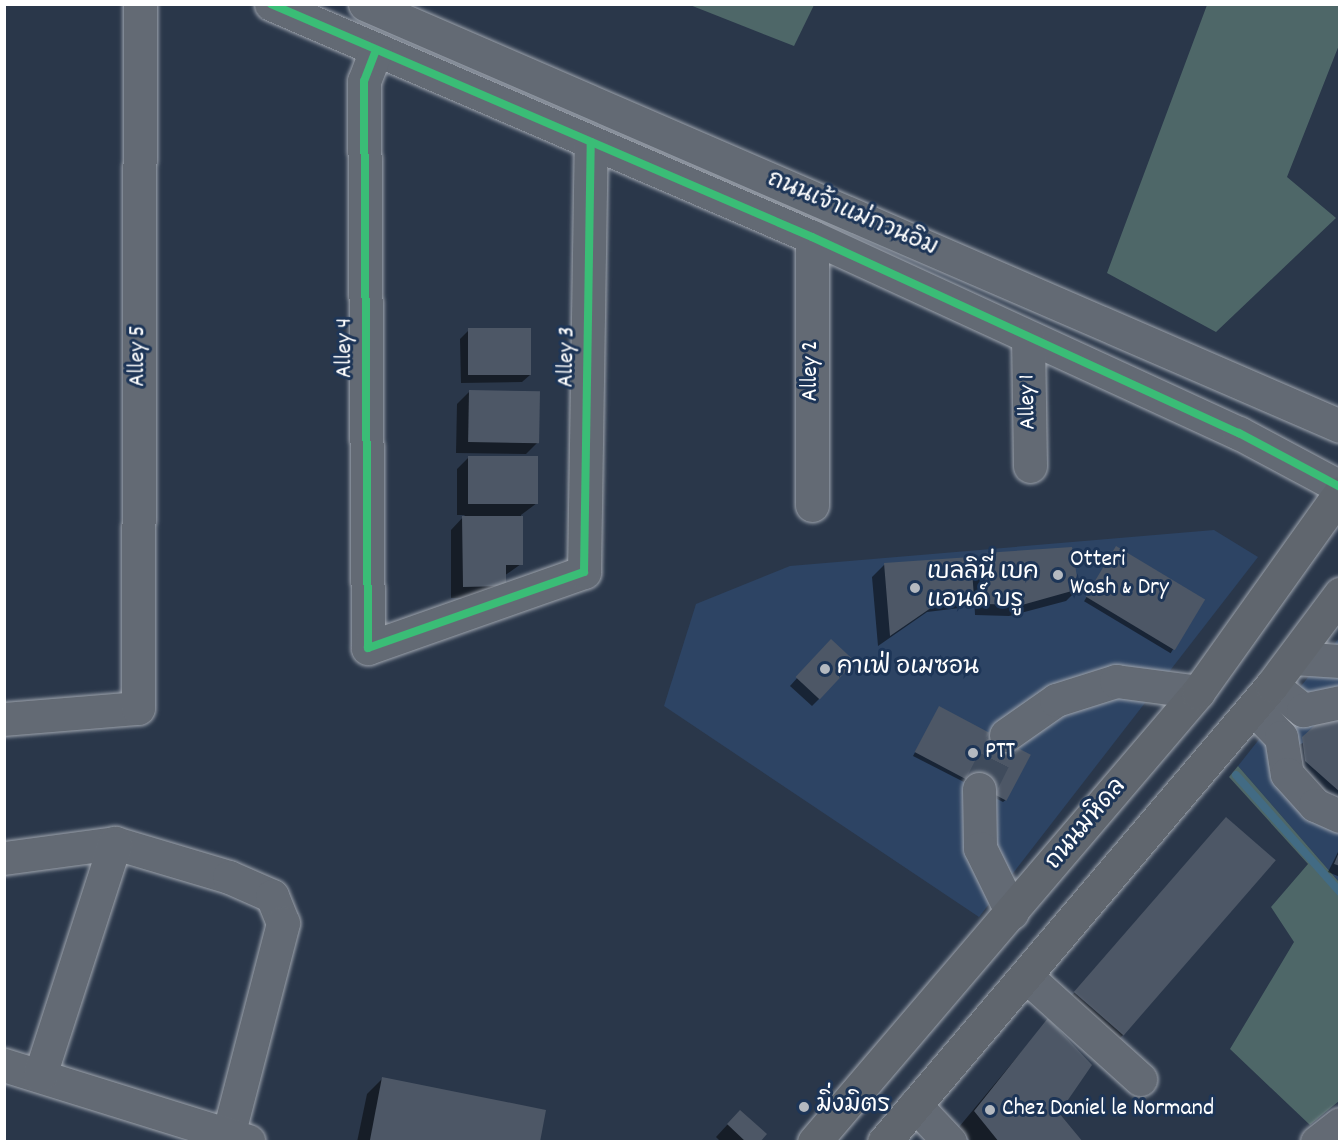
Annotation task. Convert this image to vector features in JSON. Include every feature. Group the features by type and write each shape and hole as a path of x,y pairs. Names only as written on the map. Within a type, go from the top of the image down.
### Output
{"main road":[{"name":"ถนนมหิดล","path":"814,1142 1012,913 1198,692 1340,493"},
{"path":"892,1139 915,1105 1262,696 1340,594"}],"street":[{"name":"Alley 5","path":"4,718 138,708 140,4"},
{"path":"271,4 812,237 1239,433 1340,487"},
{"name":"ถนนเจ้าแม่กวนอิม","path":"365,4 1340,426"},
{"name":"Alley 4","path":"376,50 363,81 368,648 584,572"},
{"name":"Alley 3","path":"584,572 591,142"},
{"name":"Alley 2","path":"812,237 812,505"},
{"name":"Alley 1","path":"1028,338 1030,466"},
{"path":"1293,658 1340,661"},
{"path":"1006,735 1056,700 1116,681 1198,692"},
{"path":"1262,696 1303,710 1340,702"},
{"path":"1262,696 1281,737 1287,774 1315,805 1340,816"},
{"path":"1281,737 1303,710"},
{"path":"979,789 980,848 1012,913"},
{"path":"40,1075 115,843"},
{"path":"4,858 115,843 229,877 272,896 284,923 239,1139 4,1065"},
{"path":"1026,976 1140,1079"},
{"path":"915,1105 950,1142"},
{"path":"1317,1142 1340,1124"}],"shaded area":[{"path":"1214,530 1258,557 979,917 664,706 696,604 790,566"},
{"path":"1339,638 1339,882 1238,766"}],"green space":[{"path":"690,5 814,5 794,46"},
{"path":"1207,5 1340,5 1339,45 1287,177 1336,218 1216,332 1107,273"},
{"path":"1238,766 1339,882 1339,1101 1310,1125 1230,1049 1294,942 1271,907 1308,864 1229,777"}],"building":[{"path":"468,328 531,328 531,375 468,375"},
{"path":"469,390 540,391 539,443 468,442"},
{"path":"468,456 538,456 538,504 468,504"},
{"path":"462,516 523,516 523,565 506,565 506,586 463,587"},
{"path":"1116,546 1205,600 1175,650 1086,597"},
{"path":"1072,547 1079,589 1022,605 986,604 984,553"},
{"path":"971,557 974,597 941,601 890,636 884,563"},
{"name":"คาเฟ่ อเมซอน","path":"831,639 855,662 820,700 796,677"},
{"name":"PTT","path":"939,706 1031,755 1006,801 915,752"},
{"path":"1340,717 1340,792 1305,761 1302,737 1323,718"},
{"path":"1226,817 1276,860 1124,1035 1074,992"},
{"path":"1340,852 1340,866 1334,864"},
{"path":"1048,1018 1092,1065 1059,1113 1083,1142 999,1142 974,1111"},
{"path":"382,1077 546,1110 540,1142 370,1140"},
{"path":"740,1110 767,1134 760,1142 746,1142 727,1124"}],"waterway":[{"path":"1236,775 1340,892"}],"tunnel":[{"path":"979,789 1006,735"}],"cycle path":[{"path":"271,4 812,237 1239,433 1340,487"},
{"path":"376,50 364,81 368,648 584,572 591,142"}],"place":[{"name":"Otteri Wash & Dry","path":"1058,575"},
{"name":"เบลลินี่ เบค แอนด์ บรู","path":"915,588"},
{"name":"คาเฟ่ อเมซอน","path":"825,669"},
{"name":"PTT","path":"973,753"},
{"name":"มิ่งมิตร","path":"804,1107"},
{"name":"Chez Daniel le Normand","path":"990,1110"}]}
